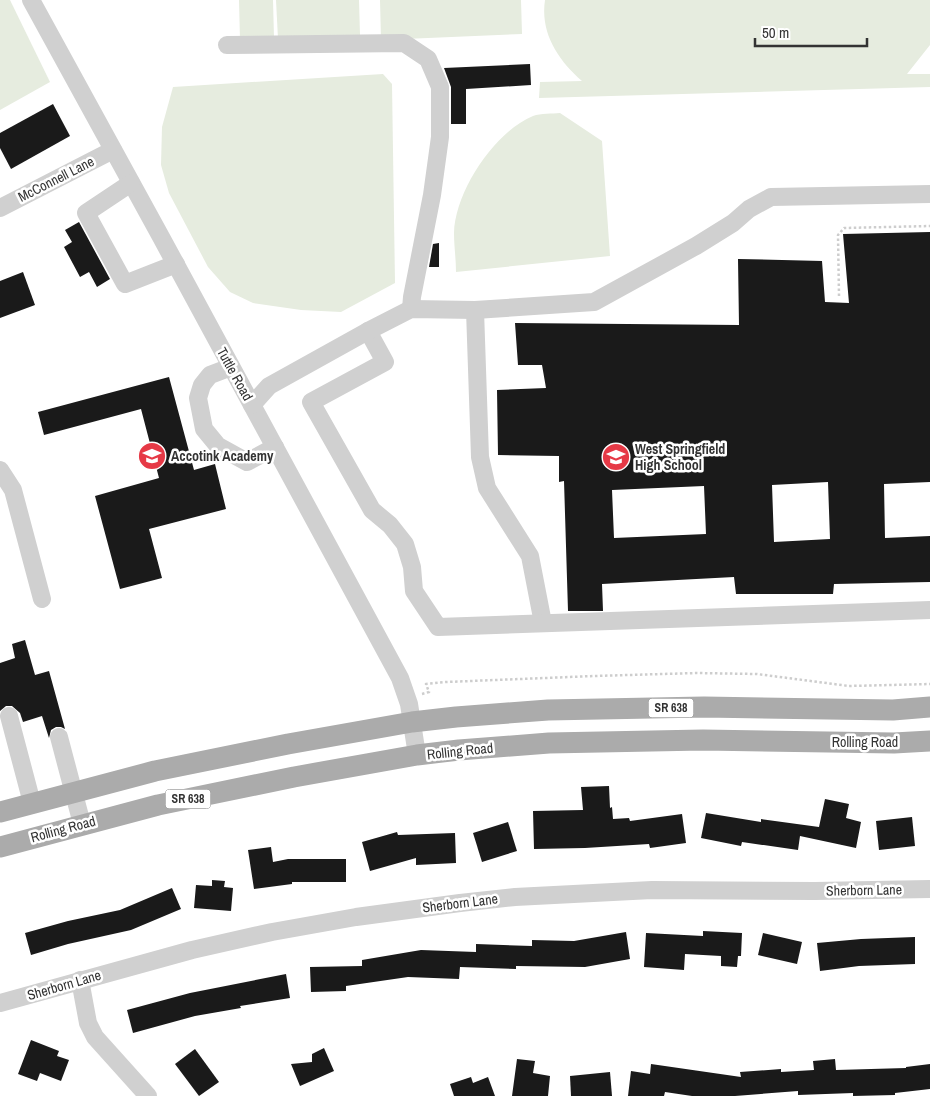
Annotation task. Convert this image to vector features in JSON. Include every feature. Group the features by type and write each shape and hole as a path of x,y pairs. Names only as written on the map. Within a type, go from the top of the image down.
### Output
{"main road":[{"name":"SR 638","path":"0,812 154,771 288,744 412,722 548,710 704,707 893,710 930,708"},
{"name":"Rolling Road","path":"0,846 158,805 417,755 549,742 704,740 894,743 930,741"}],"street":[{"name":"Tuttle Road","path":"31,0 400,678 408,700 417,755"},
{"path":"227,45 404,43 428,59 440,87 440,137 432,195 411,309"},
{"name":"McConnell Lane","path":"0,208 113,150"},
{"path":"131,183 86,213 120,276 125,284 176,264"},
{"path":"252,404 270,386 411,309 475,310 594,302 696,246 733,223 749,209 771,197 930,194"},
{"path":"475,310 480,457 487,488 530,556 551,623"},
{"path":"368,331 385,362 311,402 328,436 372,510 390,525 405,544 412,567 414,590 438,627 930,610"},
{"path":"231,367 210,376 202,384 198,398 204,429 218,446 247,462 275,447"},
{"path":"0,470 13,490 42,598"},
{"path":"9,716 32,803"},
{"path":"59,737 82,824"},
{"name":"Sherborn Lane","path":"0,1003 192,950 272,932 356,917 460,902 515,897 652,890 815,891 930,889"},
{"path":"80,980 88,1023 95,1036 148,1096"}],"path":[{"path":"839,296 838,235 844,228 930,226"},
{"path":"408,700 429,692 426,684 594,676 757,674 849,686 930,684"}],"shaded area":[{"path":"0,0 10,0 50,82 0,110"},
{"path":"239,0 273,0 274,38 240,40"},
{"path":"276,0 359,0 360,35 278,39"},
{"path":"380,0 521,0 522,34 381,40"},
{"path":"545,0 930,0 930,45 907,74 930,74 930,87 539,98 540,82 582,81 558,55 548,35 545,24"},
{"path":"383,74 392,84 395,283 341,312 301,310 253,303 230,292 208,267 169,193 161,165 162,127 173,87"},
{"path":"560,113 602,141 610,256 456,272 454,233 456,217 461,200 479,165 504,135 518,124 536,115"}],"building":[{"path":"530,64 531,85 466,89 466,124 451,124 451,87 444,68"},
{"path":"53,104 70,136 11,169 0,148 0,133"},
{"path":"79,222 110,279 97,287 89,272 80,277 64,247 72,242 65,230"},
{"path":"930,232 930,482 884,484 885,538 930,536 930,582 834,584 833,594 736,594 734,577 602,584 603,611 568,611 564,481 559,482 559,456 498,455 497,390 546,388 542,365 518,365 515,323 739,325 738,259 822,261 825,302 849,303 843,234","holes":["828,482 830,539 774,542 772,485","704,486 706,534 614,538 612,490"]},
{"path":"439,243 439,267 429,267 433,244"},
{"path":"23,272 35,305 0,318 0,281"},
{"name":"Accotink Academy","path":"169,377 194,470 215,464 226,509 149,529 162,578 120,589 95,496 159,478 141,409 44,435 38,412"},
{"path":"25,640 35,675 49,671 65,729 56,727 51,730 49,738 42,716 23,722 20,713 12,706 6,706 0,711 0,663 15,658 12,644"},
{"path":"609,786 610,808 612,807 613,819 629,818 630,821 682,814 686,843 650,848 649,844 534,849 533,811 583,810 581,787"},
{"path":"825,799 849,804 846,818 861,822 856,848 800,836 798,850 742,842 741,846 701,838 706,813 761,822 761,819 819,827"},
{"path":"912,817 915,846 879,850 876,821"},
{"path":"508,822 517,851 482,862 473,833"},
{"path":"397,832 398,835 455,833 456,863 416,865 416,858 370,871 362,842"},
{"path":"271,847 273,862 288,859 346,859 346,882 292,882 292,884 254,889 248,850"},
{"path":"212,880 225,881 224,887 233,888 231,911 194,908 196,885 212,886"},
{"path":"172,888 181,909 131,930 68,944 31,955 25,933 68,921 120,910"},
{"path":"703,931 742,933 741,956 738,956 737,967 721,966 721,956 685,954 684,970 644,967 646,933 703,936"},
{"path":"626,932 630,959 585,967 516,966 516,969 460,967 459,979 408,977 346,986 346,991 311,992 310,967 362,966 362,960 421,950 476,952 476,944 532,946 532,940 574,941"},
{"path":"763,933 802,942 797,964 758,955"},
{"path":"915,937 915,964 859,966 820,971 817,943"},
{"path":"286,974 290,998 195,1016 133,1033 127,1010 190,993"},
{"path":"31,1040 59,1051 57,1056 69,1060 61,1081 40,1073 37,1081 18,1074"},
{"path":"324,1048 334,1071 300,1086 291,1064 312,1062 312,1054"},
{"path":"195,1049 219,1082 199,1096 175,1064"},
{"path":"517,1059 535,1061 533,1073 550,1076 548,1096 512,1096"},
{"path":"835,1059 836,1070 906,1068 930,1064 930,1089 895,1093 895,1095 853,1096 853,1093 798,1095 798,1091 735,1096 692,1096 665,1092 664,1096 628,1096 631,1071 650,1074 651,1064 741,1077 740,1072 781,1069 781,1072 814,1070 813,1061"},
{"path":"610,1072 612,1096 571,1096 570,1076"},
{"path":"471,1077 473,1083 488,1077 495,1096 454,1096 450,1084"}],"place":[{"name":"Accotink Academy","path":"152,456"},
{"name":"West Springfield High School","path":"616,457"}]}
